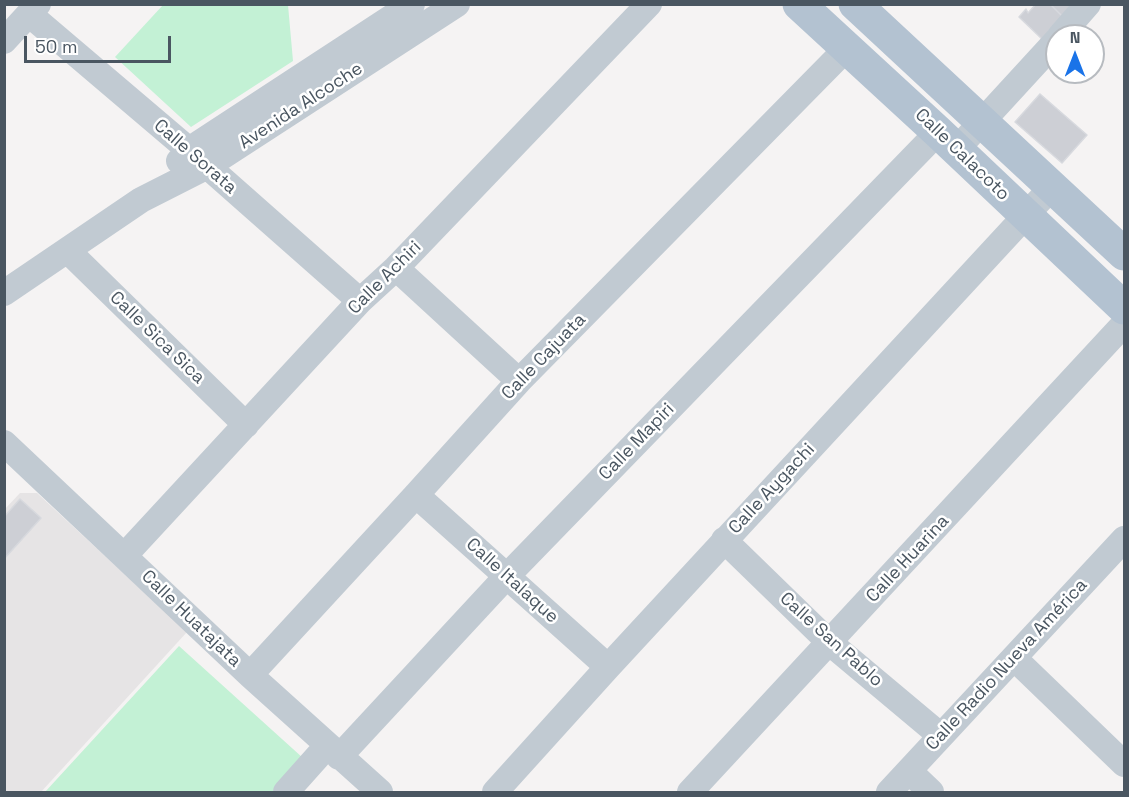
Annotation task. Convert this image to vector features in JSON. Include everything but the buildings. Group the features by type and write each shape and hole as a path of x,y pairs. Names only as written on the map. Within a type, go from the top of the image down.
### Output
{"main road":[{"name":"Calle Calacoto","path":"799,4 1125,308"},
{"name":"Calle Calacoto","path":"855,4 1125,254"}],"street":[{"name":"Avenida Alcoche","path":"4,293 141,200 412,4"},
{"name":"Avenida Alcoche","path":"197,159 457,4"},
{"name":"Calle Achiri","path":"125,555 360,301 396,268 649,4"},
{"path":"1071,24 1089,4"},
{"name":"Calle Sorata","path":"34,9 197,159 360,301"},
{"path":"4,41 34,9"},
{"name":"Calle Cajuata","path":"250,675 519,381 847,48"},
{"name":"Calle Mapiri","path":"286,792 333,752 506,577 947,141 983,122 1045,53"},
{"name":"Calle Aygachi","path":"495,792 724,540 1052,188"},
{"name":"Calle Sica Sica","path":"68,250 246,425"},
{"path":"396,268 519,381"},
{"name":"Calle Huarina","path":"690,792 1125,324"},
{"name":"Calle Huatajata","path":"6,446 333,752 380,792"},
{"name":"Calle Italaque","path":"416,495 608,666"},
{"name":"Calle Radio Nueva América","path":"889,792 1125,538"},
{"name":"Calle San Pablo","path":"724,540 830,643 941,736"},
{"path":"1014,658 1125,764"},
{"path":"909,771 931,792"}],"shaded area":[{"path":"20,493 37,493 187,632 41,792 5,792 4,510"}],"green space":[{"path":"163,5 288,5 293,61 191,127 115,57"},
{"path":"179,646 303,758 272,792 45,792"}]}
